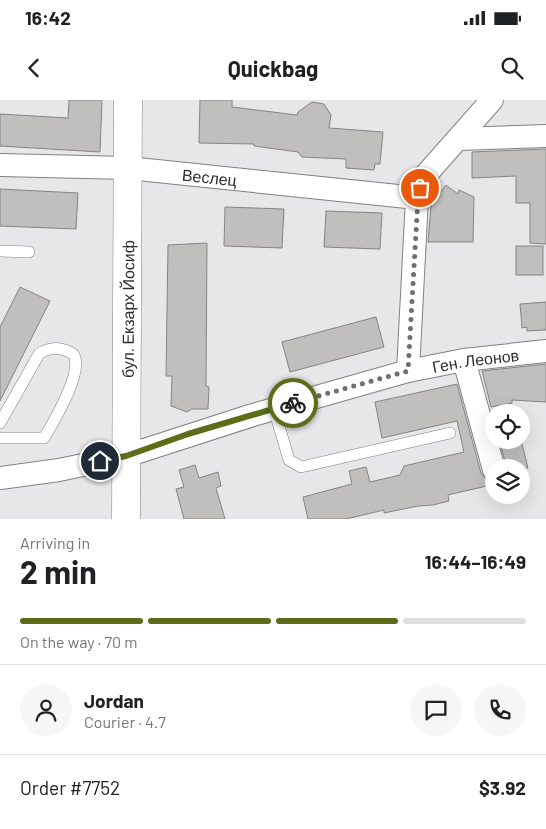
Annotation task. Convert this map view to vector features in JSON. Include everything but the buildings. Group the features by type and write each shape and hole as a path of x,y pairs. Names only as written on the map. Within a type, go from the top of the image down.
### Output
{"street":[{"name":"бул. Екзарх Йосиф","path":"126,519 128,100"},
{"path":"408,371 418,198 423,178 492,100"},
{"path":"459,139 546,136"},
{"name":"Веслец","path":"0,165 128,168 418,198"},
{"name":"Ген. Леонов","path":"0,478 59,470 126,456 274,409 408,371 464,360 546,351"},
{"path":"464,360 491,459"}],"lane":[{"path":"0,251 29,252"},
{"path":"0,423 39,354 45,349 54,348 70,351 74,355 75,368 67,395 44,438 0,438"},
{"path":"274,409 289,460 301,467 450,433"}],"way so far":[{"path":"293,403 408,371 420,188"}],"route":[{"path":"100,461 126,456 188,434 293,403"}]}
